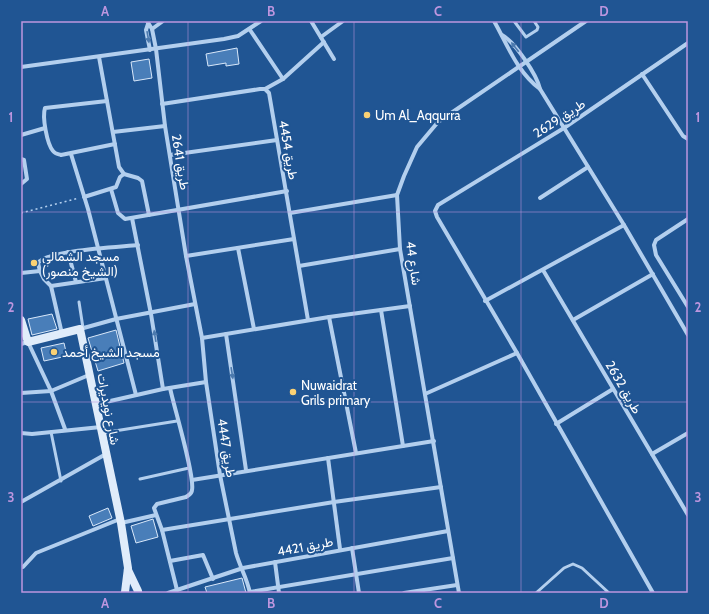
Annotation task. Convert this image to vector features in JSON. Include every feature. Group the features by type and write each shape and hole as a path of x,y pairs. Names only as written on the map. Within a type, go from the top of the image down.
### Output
{"street":[{"path":"152,29 163,21"},
{"path":"21,67 224,39 250,30 261,21"},
{"path":"311,21 334,59"},
{"path":"321,37 343,21"},
{"path":"494,21 508,49 530,80 540,89 624,225 688,335"},
{"name":"شارع 44","path":"459,593 400,249 397,195 417,147 438,122 519,65 586,21"},
{"name":"طريق 2641","path":"147,22 152,29 156,49 165,126 186,256 196,304"},
{"name":"طريق 2641","path":"147,22 146,30 150,50"},
{"path":"250,30 283,79"},
{"path":"502,35 509,40 525,61 538,81 540,89"},
{"path":"162,104 265,89 283,79 324,42"},
{"name":"طريق 2629","path":"485,301 436,217 435,211 438,205 564,128 688,43"},
{"path":"99,57 119,168 124,174 138,178 142,181 149,215"},
{"path":"642,74 683,136 688,138"},
{"name":"طريق 4454","path":"265,89 269,93 308,320"},
{"path":"107,101 52,106 45,108 43,113 45,128 51,148 55,153 71,154 115,144"},
{"path":"113,132 165,126"},
{"path":"21,135 45,128"},
{"path":"170,155 277,140"},
{"path":"71,154 99,249 136,395"},
{"path":"21,159 24,160 27,179 21,184"},
{"path":"540,198 588,167"},
{"path":"84,196 117,186 119,178 124,174"},
{"path":"111,189 120,216 125,219 287,191"},
{"path":"290,213 397,195"},
{"path":"132,218 151,314 163,389"},
{"path":"688,219 656,240 654,250 688,307"},
{"path":"624,225 485,301 517,353 653,593"},
{"path":"186,256 294,239"},
{"path":"62,334 51,286 44,279 40,271 38,263 40,260 68,252 138,245"},
{"path":"238,248 254,329"},
{"path":"299,266 400,249"},
{"path":"68,252 76,282"},
{"name":"طريق 2632","path":"543,270 688,515"},
{"path":"21,273 40,271"},
{"path":"573,320 653,274"},
{"path":"51,286 106,278"},
{"path":"25,343 116,319 151,314 196,304"},
{"name":"طريق 4447","path":"196,304 202,338 206,382 220,475 236,553 243,568 250,592"},
{"path":"202,338 308,320 410,306"},
{"path":"381,310 403,446"},
{"path":"329,317 356,453"},
{"path":"21,320 25,343 51,390 65,429"},
{"name":"شارع نويديرات","path":"82,329 128,568 125,593"},
{"path":"226,334 246,470"},
{"path":"425,394 517,353"},
{"path":"21,393 51,390 90,374"},
{"path":"97,404 163,389 206,382"},
{"path":"170,388 192,480 192,490 190,495 155,505 154,508 162,530 177,590"},
{"path":"556,424 614,389"},
{"path":"21,433 32,434 65,429 102,430"},
{"path":"652,454 688,433"},
{"path":"192,480 246,470 434,441"},
{"path":"21,502 62,481 106,454"},
{"path":"328,458 340,549"},
{"path":"162,530 334,502 441,487"},
{"path":"683,508 688,505"},
{"path":"23,567 36,553 120,521 156,515"},
{"name":"طريق 4421","path":"168,593 243,568 340,549 448,531"},
{"path":"352,548 359,593"},
{"path":"170,561 203,556 213,579"},
{"path":"250,592 453,558"},
{"path":"275,562 279,593"},
{"name":"شارع نويديرات","path":"128,568 140,592"},
{"path":"404,593 457,585"},
{"path":"125,593 130,589 140,592"}],"lane":[{"path":"514,21 526,37 537,30 538,27 534,21"},
{"path":"79,302 82,329"},
{"path":"102,430 177,421"},
{"path":"51,432 62,481"},
{"path":"140,479 189,468"},
{"path":"536,593 564,568 574,564 582,568 610,593"}],"path":[{"path":"21,213 84,196"}],"building":[{"path":"237,48 239,64 226,66 226,63 208,66 206,54"},
{"path":"149,59 152,78 134,81 131,62"},
{"path":"52,314 57,329 32,335 28,319"},
{"path":"116,330 124,363 98,371 88,338"},
{"name":"مسجد الشيخ أحمد","path":"64,343 67,356 44,361 41,348"},
{"path":"108,508 112,518 93,526 89,516"},
{"path":"153,519 158,537 136,543 131,526"},
{"path":"242,578 246,593 207,593 205,587"}],"place":[{"name":"Um Al_Aqqurra","path":"367,115"},
{"name":"مسجد الشمالي (الشيخ منصور)","path":"34,263"},
{"name":"مسجد الشيخ أحمد","path":"54,352"},
{"name":"Nuwaidrat Grils primary","path":"293,392"}]}
